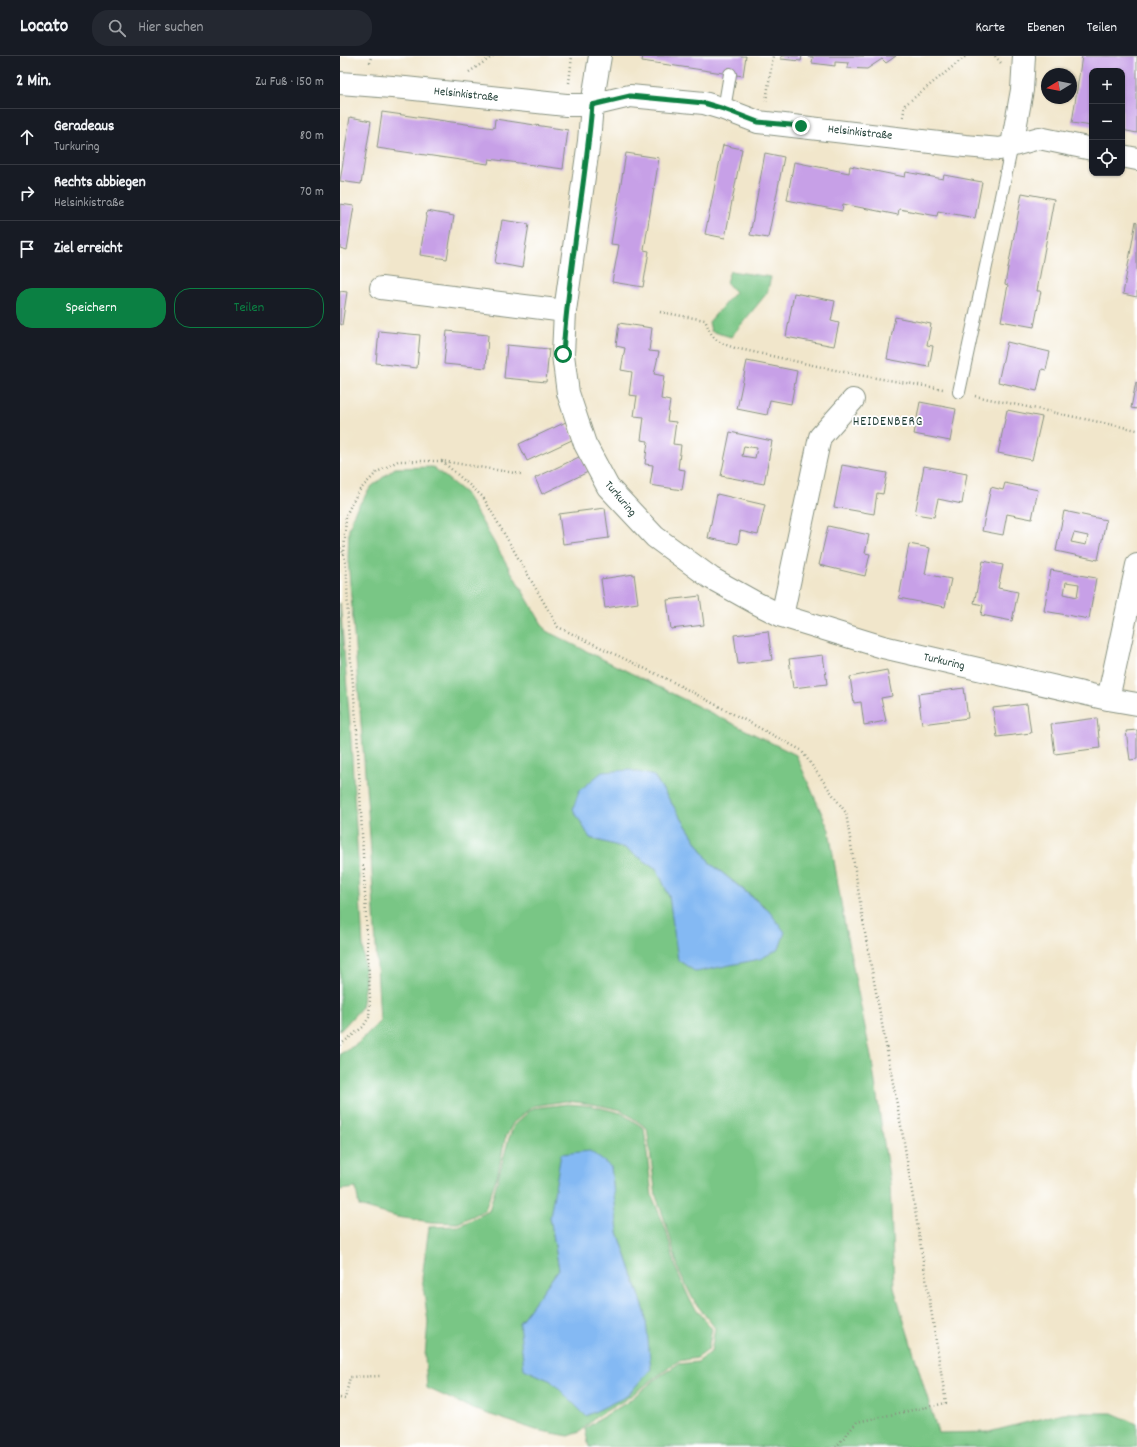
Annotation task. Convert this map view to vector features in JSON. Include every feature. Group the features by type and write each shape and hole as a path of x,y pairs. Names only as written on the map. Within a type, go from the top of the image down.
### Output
{"street":[{"path":"592,105 600,56"},
{"path":"1012,144 1022,90 1024,56"},
{"name":"Helsinkistraße","path":"340,83 404,88 566,105 592,105 630,96 704,103 758,122 900,137 965,146 1000,149 1012,144 1038,138 1089,148"},
{"name":"Turkuring","path":"592,105 589,141 566,311 563,354 568,393 585,444 608,487 655,538 711,578 756,604 782,616 883,647 1108,699 1137,704"},
{"path":"1125,157 1137,159"},
{"path":"380,288 566,311"},
{"path":"782,616 820,437 853,400"},
{"path":"1108,699 1137,565"}],"lane":[{"path":"724,109 730,74"},
{"path":"959,392 1012,144"}],"path":[{"path":"566,105 572,56"},
{"path":"763,122 773,56"},
{"path":"900,137 904,105 966,56"},
{"path":"660,312 705,320 713,338 735,348 858,375 959,392 1137,430"},
{"path":"340,1045 363,1028 369,1017 370,998 358,738 348,627 347,576 344,554 346,515 358,492 377,472 398,461 442,461 521,474"},
{"path":"442,461 483,497 558,627 673,682 801,750 846,813 865,933 904,1142 946,1403 857,1422 836,1447"},
{"path":"340,548 344,554"},
{"path":"340,1398 345,1399 350,1377 380,1376"}],"green space":[{"path":"730,271 771,277 767,293 731,337 711,331 709,322 735,292 726,282"},
{"path":"433,467 465,493 546,631 796,755 829,830 845,927 872,1062 890,1184 894,1288 938,1433 989,1432 1063,1413 1112,1413 1137,1424 1137,1447 868,1447 867,1445 865,1447 589,1447 585,1429 626,1403 657,1378 678,1364 698,1362 711,1352 715,1328 694,1301 679,1271 668,1230 656,1196 647,1128 621,1110 593,1104 566,1101 533,1106 513,1123 505,1139 498,1173 485,1210 458,1223 431,1222 397,1217 359,1206 356,1188 340,1190 340,1054 357,1044 380,1021 370,836 348,558 349,529 355,511 371,487 395,468","holes":["654,776 710,863 768,909 679,960 669,896 657,869 625,848 590,838"]},
{"path":"340,603 350,725 365,982 361,1008 340,1031"},
{"path":"567,1104 593,1106 621,1113 644,1128 652,1196 666,1230 677,1271 691,1302 712,1329 708,1350 697,1358 678,1361 625,1400 596,1417 580,1432 569,1436 536,1430 473,1409 427,1388 425,1356 428,1322 422,1278 429,1227 459,1226 489,1211 508,1141 514,1125 533,1108","holes":["611,1167 618,1232 645,1312 586,1416 551,1381 519,1323 559,1269 550,1217"]}],"water":[{"path":"630,770 654,776 710,863 768,910 785,932 779,949 760,959 696,972 678,960 669,896 657,869 625,848 590,838 573,809 579,791 602,772"},
{"path":"590,1151 611,1167 618,1232 645,1312 651,1369 627,1396 586,1416 551,1381 524,1369 519,1323 559,1269 550,1217 561,1154"}],"building":[{"path":"643,56 746,56 743,76 642,61"},
{"path":"781,56 802,56 801,61 781,59"},
{"path":"808,56 896,56 886,63 882,59 867,69 847,68 849,63 835,62 835,66 812,63 813,57"},
{"path":"1082,56 1137,56 1137,133 1125,131 1125,68 1089,68 1089,126 1072,123 1075,104 1077,104 1077,90"},
{"path":"382,112 494,128 495,119 568,130 563,169 489,159 488,164 377,148"},
{"path":"350,117 371,121 361,184 340,181"},
{"path":"723,145 742,149 725,238 705,234"},
{"path":"626,153 659,158 644,250 649,251 643,287 612,282 619,245 611,244"},
{"path":"765,153 784,157 768,238 750,235"},
{"path":"794,162 849,173 850,166 905,177 906,172 943,179 944,175 982,182 975,218 938,211 937,216 899,209 898,215 843,204 842,211 787,200"},
{"path":"1022,193 1054,199 1037,291 1041,291 1034,327 1001,321 1008,285 1005,284"},
{"path":"340,204 354,206 347,250 340,248"},
{"path":"427,211 454,216 447,259 420,255"},
{"path":"502,220 529,224 522,268 495,263"},
{"path":"1136,221 1137,222 1137,297 1123,294"},
{"path":"340,291 347,292 342,325 340,324"},
{"path":"794,293 835,301 831,321 839,323 834,346 786,337"},
{"path":"895,317 931,324 927,345 933,346 929,367 887,359"},
{"path":"619,323 652,328 649,351 659,352 654,374 664,376 661,399 670,401 667,421 676,422 673,444 681,445 678,469 685,470 682,490 650,485 653,465 645,464 648,441 641,440 644,417 634,416 637,396 629,395 632,372 621,370 625,348 616,346"},
{"path":"379,331 420,335 417,368 376,363"},
{"path":"447,331 488,335 486,368 444,364"},
{"path":"1007,342 1050,352 1046,370 1042,369 1037,391 998,382"},
{"path":"507,345 549,349 546,382 504,378"},
{"path":"747,361 797,371 791,404 770,400 767,415 737,409"},
{"path":"1136,382 1137,383 1137,409 1131,408"},
{"path":"920,402 956,409 950,441 914,434"},
{"path":"1007,410 1042,417 1032,460 998,453"},
{"path":"566,422 574,439 527,461 519,444"},
{"path":"730,432 772,441 764,484 721,476","holes":["744,446 757,448 755,458 742,456"]},
{"path":"581,456 588,472 542,494 535,478"},
{"path":"842,465 887,473 883,494 877,493 874,514 834,507"},
{"path":"924,466 967,474 962,504 938,499 934,517 915,514"},
{"path":"1005,483 1038,490 1032,519 1007,514 1003,535 982,531 991,487 1003,490"},
{"path":"717,494 765,505 758,535 740,531 738,544 708,538"},
{"path":"605,508 609,538 563,544 559,514"},
{"path":"1064,511 1106,520 1098,560 1056,551","holes":["1074,533 1088,536 1086,545 1071,542"]},
{"path":"828,526 869,535 865,553 870,554 865,576 819,565"},
{"path":"909,544 930,548 925,574 951,579 945,607 899,598"},
{"path":"983,561 1003,565 998,588 1018,592 1012,621 981,615 983,605 974,603"},
{"path":"1051,570 1096,578 1089,619 1044,611","holes":["1066,582 1079,584 1077,597 1064,594"]},
{"path":"634,574 638,603 605,608 601,579"},
{"path":"700,596 704,625 671,629 667,600"},
{"path":"768,631 772,660 738,664 734,635"},
{"path":"823,655 827,684 793,688 789,659"},
{"path":"887,670 892,696 881,698 886,721 864,725 861,702 854,703 850,677"},
{"path":"964,688 968,718 922,724 918,694"},
{"path":"1027,704 1031,733 997,737 993,708"},
{"path":"1097,718 1100,748 1055,754 1051,724"},
{"path":"1137,730 1137,759 1130,760 1126,731"}],"district":[{"name":"HEIDENBERG","path":"888,422"}],"route":[{"path":"563,354 568,293 589,141 592,105 630,96 704,103 758,122 801,126"}]}
